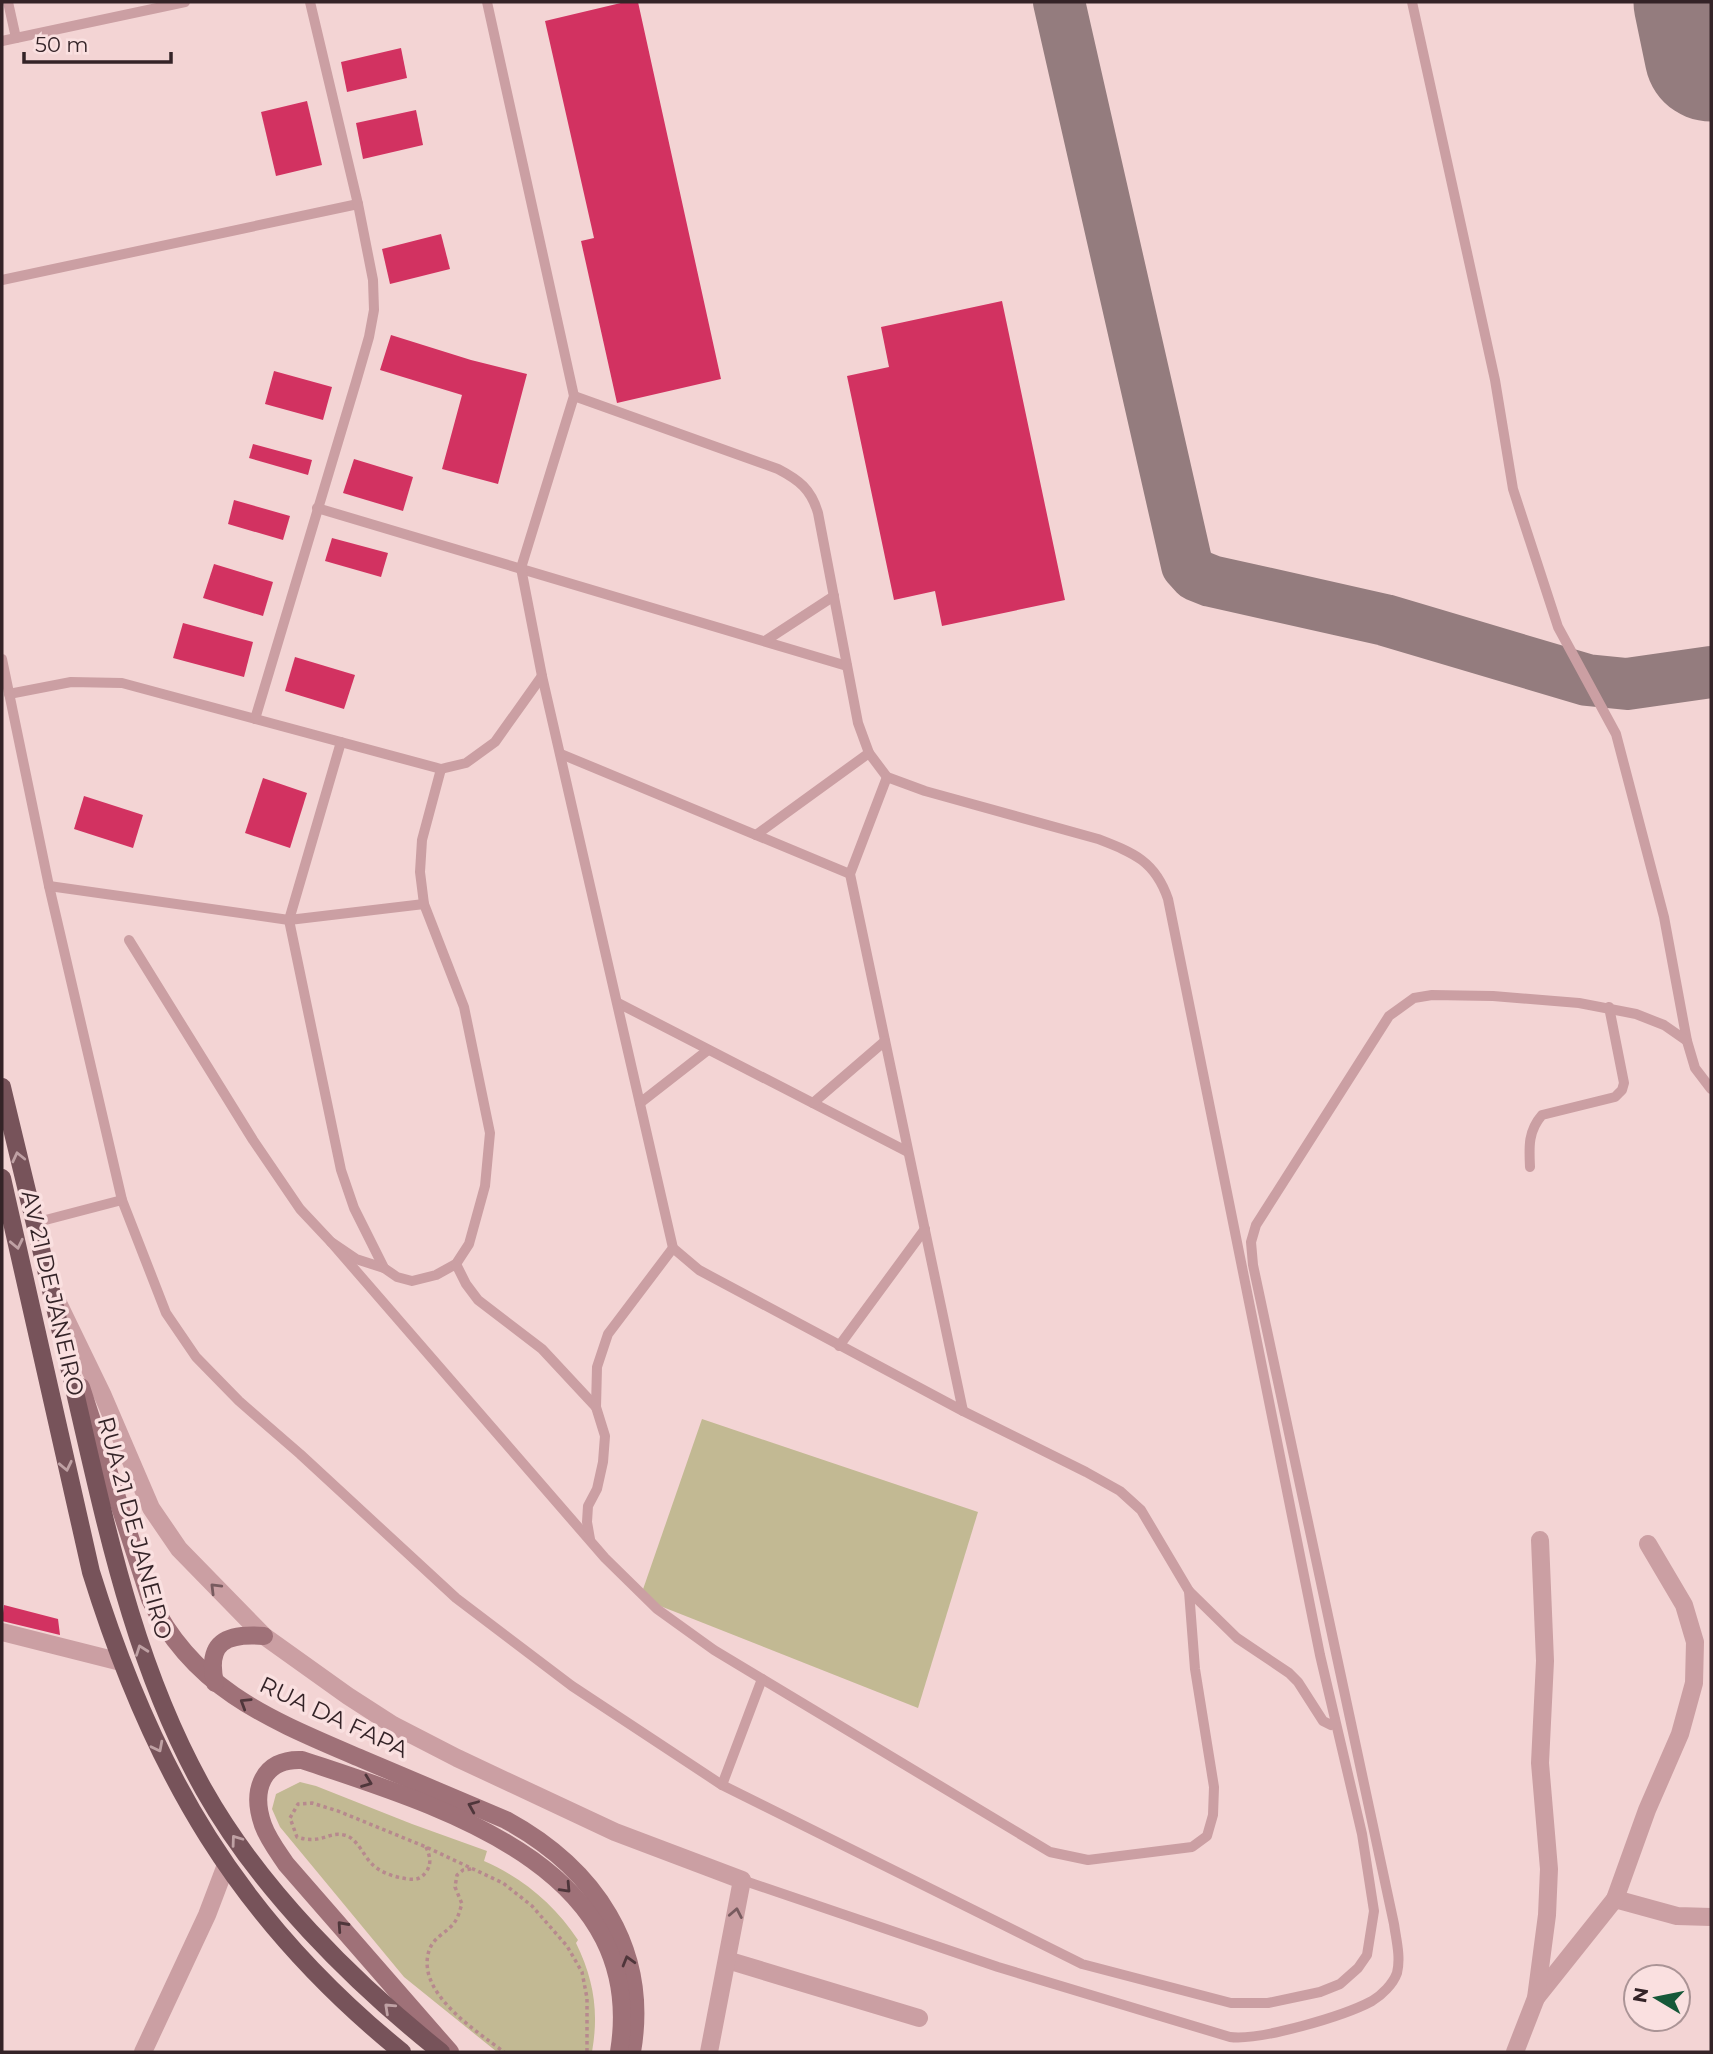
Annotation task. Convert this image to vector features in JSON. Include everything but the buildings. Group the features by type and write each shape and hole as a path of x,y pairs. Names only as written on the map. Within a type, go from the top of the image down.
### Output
{"main road":[{"name":"RUA 21 DE JANEIRO","path":"2,1087 123,1594 161,1702 186,1757 235,1839 307,1928 402,2021 441,2052"},
{"name":"AV 21 DE JANEIRO","path":"2,1178 91,1572 121,1662 150,1733 184,1799 252,1902 327,1987 402,2052"},
{"name":"RUA DA FAPA","path":"58,1317 150,1599 175,1643 215,1683 275,1721 506,1820 535,1836 566,1862 605,1907 620,1936 631,1969 635,2005 632,2052"},
{"path":"215,1683 211,1665 217,1649 226,1639 241,1634 264,1636"},
{"name":"RUA DA FAPA","path":"450,2052 364,1950 286,1864 273,1844 263,1825 260,1789 263,1777 269,1769 290,1759 302,1760 428,1805 477,1827 525,1853 547,1869 583,1908 609,1950 622,1994 624,2018 619,2052"}],"street":[{"path":"50,1287 103,1396 150,1508 179,1549 264,1636 393,1725 457,1758 615,1832 742,1880 709,2052"},
{"path":"1515,2052 1536,1998 1547,1915 1549,1869 1540,1763 1545,1661 1541,1541"},
{"path":"1536,1998 1615,1899 1647,1810 1681,1734 1694,1683 1695,1642 1684,1605 1648,1544"},
{"path":"2,1632 121,1662"},
{"path":"143,2052 207,1915 226,1865"},
{"path":"1615,1899 1677,1916 1711,1917"},
{"path":"727,1960 919,2018"}],"lane":[{"path":"8,2 16,38"},
{"path":"2,41 129,8 185,2"},
{"path":"255,719 366,348 374,310 373,280 358,204 310,2"},
{"path":"487,2 574,396 521,568 542,676 673,1248 699,1270 839,1346 1121,1491 1141,1510 1189,1591 1237,1638 1289,1673 1298,1682 1323,1721 1331,1725 1335,1720"},
{"path":"1412,2 1495,380 1513,489 1558,627 1616,734 1664,917 1686,1041 1695,1068 1711,1089"},
{"path":"2,280 358,204"},
{"path":"2,659 49,886 122,1200 166,1313 196,1357 239,1401 456,1598 572,1686 722,1785 1082,1964 1231,2003 1268,2003 1320,1992 1340,1984 1358,1968 1367,1955 1372,1934 1374,1911 1362,1834 1335,1720 1171,913 1161,880 1151,867 1126,850 1098,839 925,791 887,777 869,753 858,723 818,513 815,501 803,484 778,469 574,396"},
{"path":"317,508 847,666"},
{"path":"765,641 834,596"},
{"path":"9,694 71,682 122,683 441,769 466,763 495,742 542,676"},
{"path":"341,742 289,920 341,1170 354,1208 384,1268"},
{"path":"756,835 869,753"},
{"path":"561,754 850,874"},
{"path":"331,1242 356,1259 384,1268 397,1277 412,1281 436,1275 456,1264 468,1244 485,1186 490,1133 464,1007 424,904 422,840 441,769"},
{"path":"887,777 850,874 963,1411"},
{"path":"49,886 289,920 424,904"},
{"path":"129,940 253,1140 300,1209 605,1558 657,1609 714,1650 1051,1852 1088,1860 1192,1847 1207,1836 1213,1815 1214,1787 1195,1670 1189,1591"},
{"path":"742,1880 998,1967 1230,2038 1259,2037 1353,2010 1374,2000 1387,1989 1397,1971 1394,1924 1253,1265 1251,1242 1256,1224 1389,1016 1414,998 1432,995 1493,996 1609,1007 1664,1025 1686,1041"},
{"path":"618,1003 908,1152"},
{"path":"1530,1167 1531,1133 1533,1125 1542,1115 1615,1097 1622,1090 1609,1007"},
{"path":"813,1103 885,1041"},
{"path":"640,1103 708,1050"},
{"path":"34,1223 122,1200"},
{"path":"839,1346 925,1228"},
{"path":"590,1539 588,1506 597,1489 605,1436 596,1407 597,1367 608,1334 673,1248"},
{"path":"456,1264 478,1300 542,1349 596,1407"},
{"path":"722,1785 762,1679"}],"path":[{"path":"426,1847 430,1856 429,1868 423,1877 415,1880 393,1877 374,1867 355,1840 345,1835 309,1841 297,1837 290,1818 298,1804 312,1803 426,1847 503,1883 532,1906 568,1946 582,1972 587,1998 587,2052"},
{"path":"473,1868 463,1870 457,1875 455,1887 462,1904 455,1922 431,1944 427,1970 438,1995 504,2052"}],"shaded area":[{"path":"702,1419 978,1512 918,1708 640,1598"},
{"path":"300,1782 487,1851 484,1861 525,1884 548,1904 578,1940 576,1943 591,1983 595,2010 592,2052 497,2052 404,1977 280,1827 272,1809 276,1794"}],"taxiway":[{"path":"1059,2 1187,565 1196,575 1211,581 1385,620 1587,680 1627,684 1711,672"}],"runway":[{"path":"1700,2 1711,55"}]}
